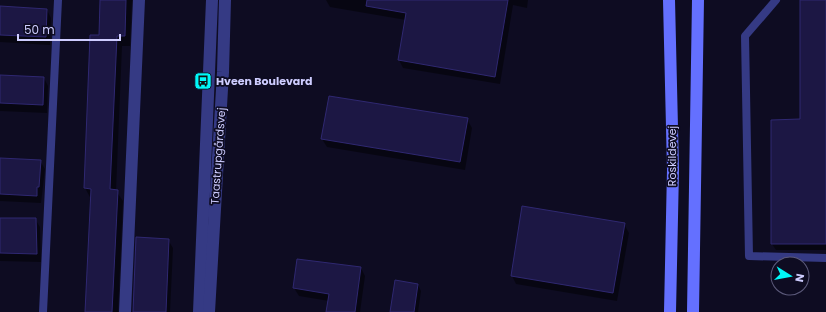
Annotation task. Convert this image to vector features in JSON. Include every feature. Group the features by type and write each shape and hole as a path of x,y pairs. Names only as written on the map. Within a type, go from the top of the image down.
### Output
{"main road":[{"name":"Roskildevej","path":"669,0 673,170 670,312"},
{"path":"693,312 698,0"},
{"path":"697,56 704,0"}],"street":[{"path":"125,312 140,0"},
{"name":"Taastrupgårdsvej","path":"199,312 212,0"},
{"name":"Taastrupgårdsvej","path":"209,312 223,72 225,0"}],"lane":[{"path":"43,312 58,0"},
{"path":"776,0 745,36 749,256 826,258"}],"building":[{"path":"100,0 126,0 125,36 117,36 110,189 118,190 112,312 85,312 91,189 84,188 90,35 99,35"},
{"path":"367,0 508,0 495,77 398,60 406,13 366,6"},
{"path":"800,0 826,0 826,244 771,244 771,120 800,119"},
{"path":"0,6 47,9 46,37 0,35"},
{"path":"0,75 44,77 43,105 0,103"},
{"path":"329,96 468,118 460,162 321,139"},
{"path":"0,158 41,160 37,196 0,194"},
{"path":"522,206 625,223 613,293 511,276"},
{"path":"0,218 36,218 37,254 0,253"},
{"path":"136,237 169,239 166,312 133,312"},
{"path":"297,259 361,267 355,312 326,312 329,294 293,288"},
{"path":"395,280 418,284 414,312 390,312"}],"place":[{"name":"Hveen Boulevard","path":"203,81"}]}
